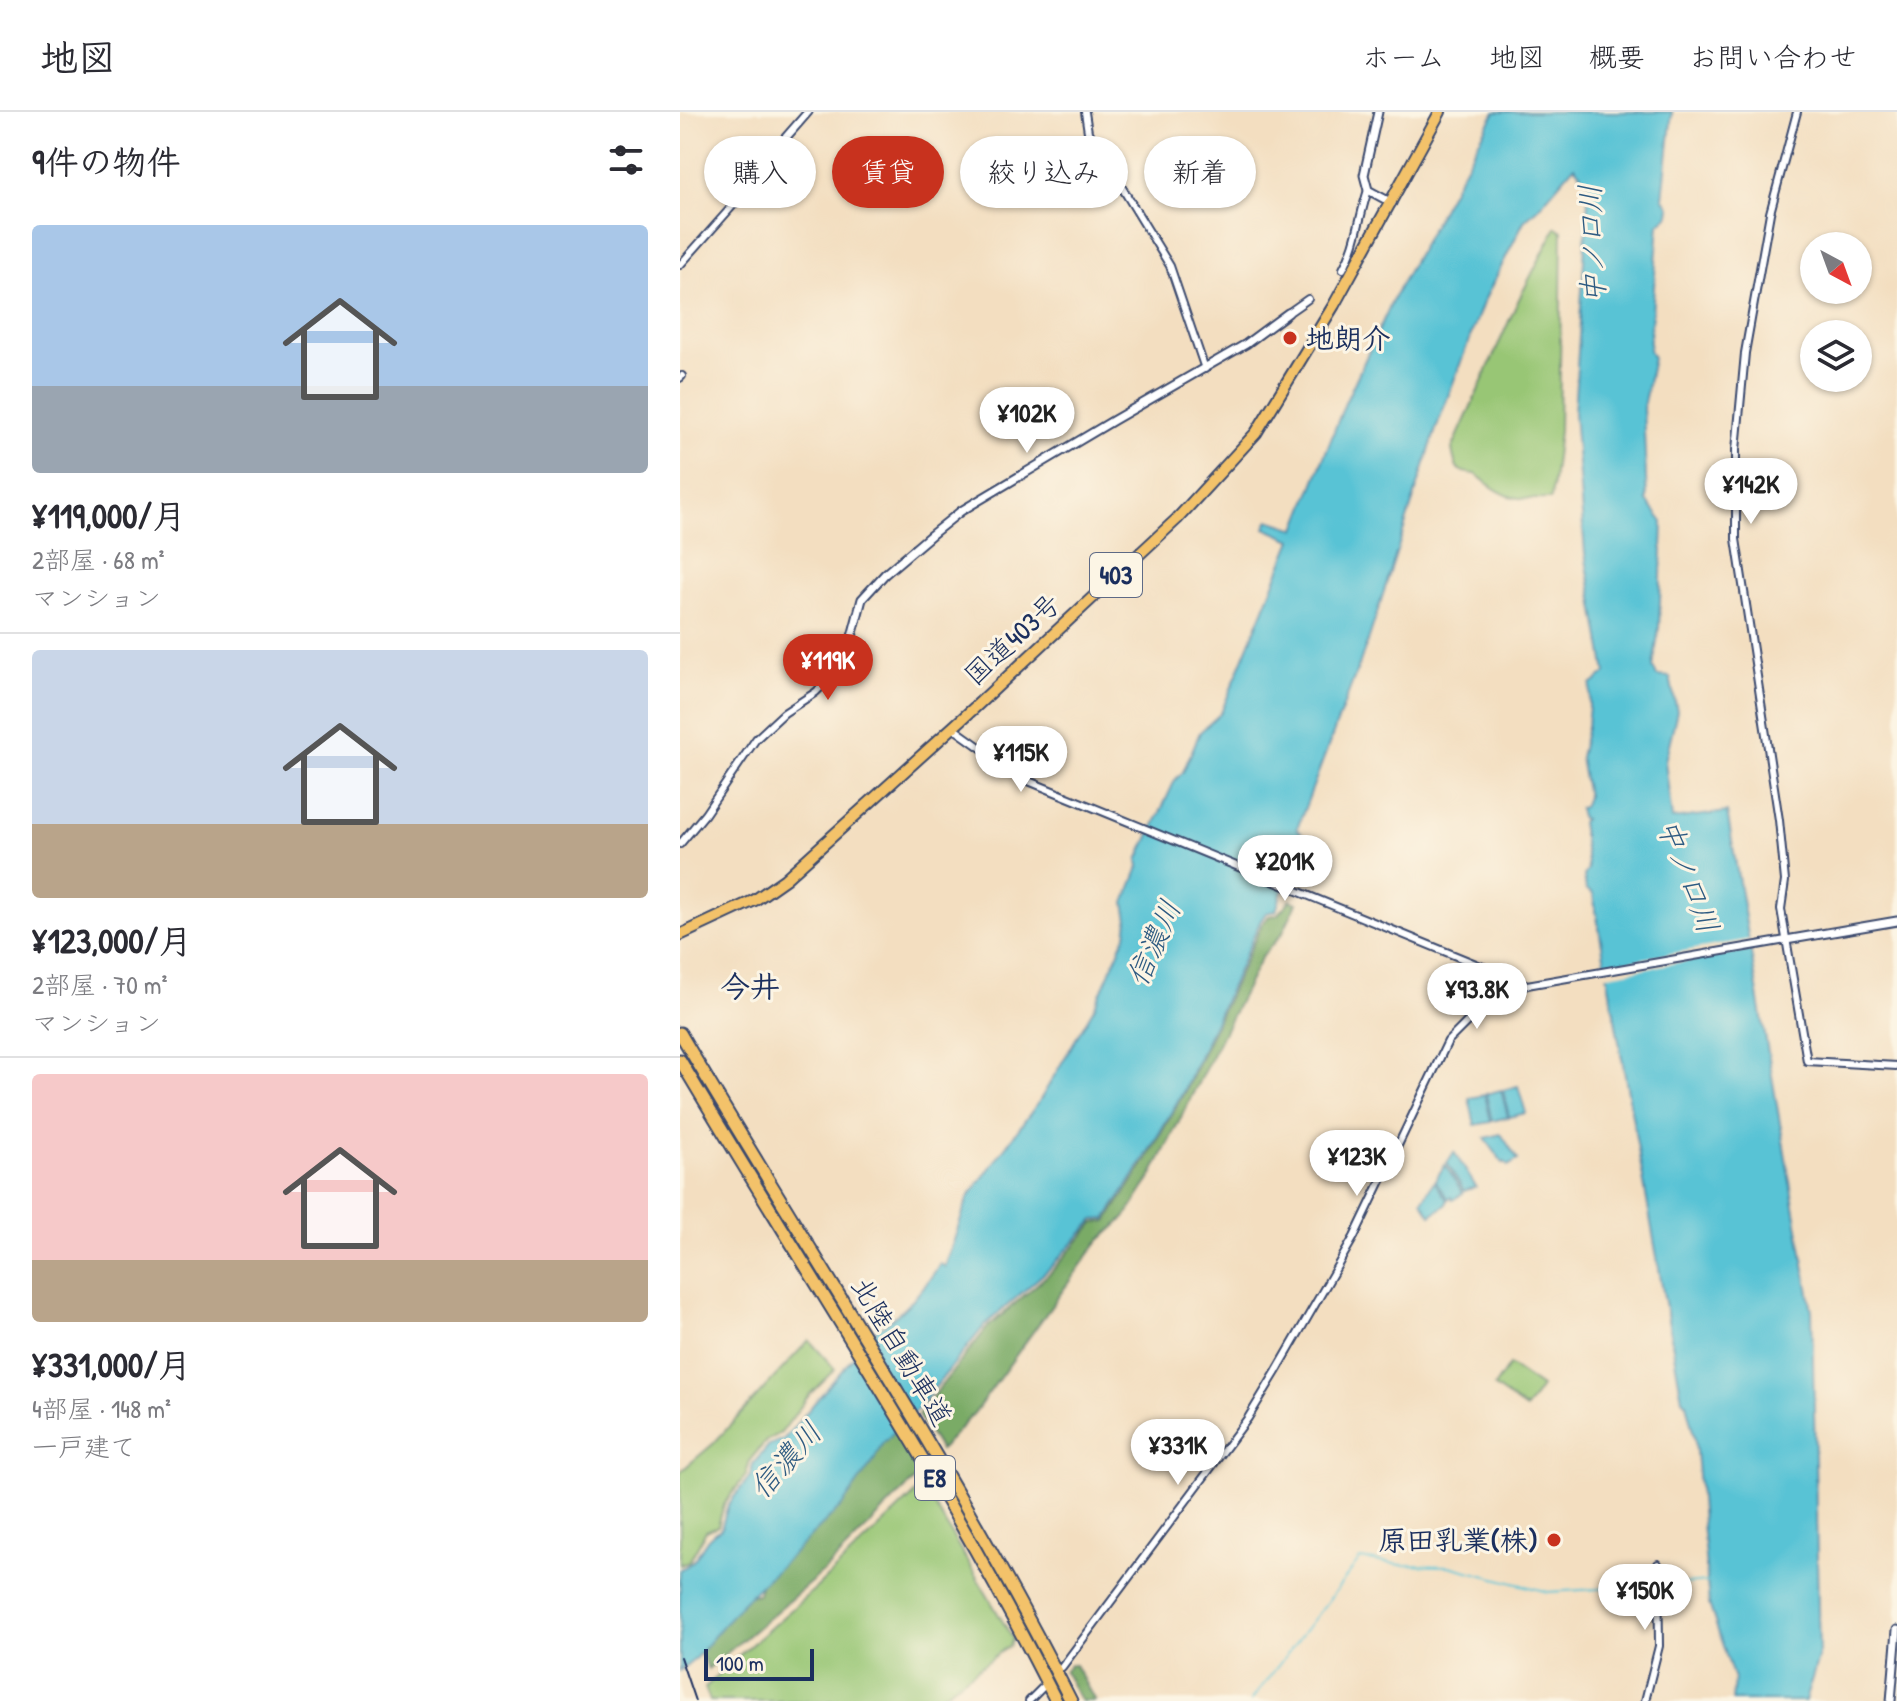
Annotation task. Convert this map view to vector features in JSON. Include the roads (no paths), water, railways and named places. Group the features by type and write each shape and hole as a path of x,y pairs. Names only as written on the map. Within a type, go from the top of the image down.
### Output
{"highway":[{"name":"国道403号","path":"680,935 755,900 785,879 953,728 1187,509 1256,433 1392,203 1440,112"},
{"name":"北陸自動車道","path":"680,1033 973,1516 1071,1701"},
{"name":"北陸自動車道","path":"680,1060 935,1477 1056,1701"}],"street":[{"path":"787,136 808,112"},
{"path":"1085,112 1088,132 1170,266 1205,369"},
{"path":"1343,269 1352,252 1368,190 1364,175 1378,112"},
{"path":"1797,112 1754,293 1745,353 1736,450 1736,539 1779,820 1785,881 1781,909 1807,1061 1897,1066"},
{"path":"1368,190 1392,203"},
{"path":"680,265 731,208"},
{"path":"680,844 705,814 756,739 784,713 816,692 845,663 862,599 885,574 961,511 1246,344 1308,299"},
{"path":"953,728 1026,780 1527,985"},
{"path":"1062,1667 1248,1418 1354,1237 1448,1041 1482,1007 1527,985 1897,921"},
{"path":"1645,1701 1659,1646 1658,1564"},
{"path":"1891,1701 1897,1630"},
{"path":"1029,1701 1042,1688"}],"water":[{"path":"1495,112 1672,112 1663,198 1670,207 1669,215 1659,224 1649,350 1653,358 1643,408 1647,501 1663,522 1659,628 1653,667 1657,676 1670,677 1677,711 1665,761 1672,819 1727,812 1812,1311 1819,1655 1805,1701 1732,1701 1734,1679 1709,1604 1695,1440 1686,1403 1682,1399 1593,894 1586,889 1584,876 1588,869 1581,822 1584,819 1579,808 1583,807 1587,797 1580,757 1591,685 1606,673 1585,553 1574,413 1589,184 1574,166 1524,221 1483,303 1437,426 1368,641 1297,829 1304,837 1303,847 1276,911 1266,913 1260,922 1184,1090 1142,1163 1106,1219 1094,1220 1049,1269 985,1325 920,1406 882,1444 841,1507 740,1605 694,1660 680,1671 680,1569 688,1565 708,1539 721,1529 728,1505 751,1475 753,1464 769,1445 784,1439 876,1330 912,1300 940,1263 945,1267 968,1198 1040,1100 1094,1008 1126,935 1128,920 1125,903 1139,867 1138,860 1200,732 1221,713 1292,540 1265,528 1269,520 1296,529 1345,403 1395,295"},
{"path":"1518,1086 1526,1113 1509,1117 1503,1090"},
{"path":"1501,1090 1508,1117 1492,1121 1486,1094"},
{"path":"1485,1095 1491,1122 1475,1125 1469,1098"},
{"path":"1501,1134 1518,1160 1508,1166 1485,1138"},
{"path":"1454,1152 1476,1187 1464,1191 1447,1163"},
{"path":"1445,1165 1463,1193 1453,1200 1451,1197 1448,1199 1435,1180"},
{"path":"1434,1181 1447,1200 1446,1205 1431,1215 1422,1201"}],"waterway":[{"path":"1251,1701 1360,1559 1402,1565 1449,1566 1548,1592 1647,1586"},
{"path":"1684,1584 1709,1582"}],"railway":[{"path":"680,1657 695,1701"}],"place":[{"name":"地朗介","path":"1290,338"},
{"name":"原田乳業(株)","path":"1554,1540"}],"district":[{"name":"今井","path":"750,987"}],"water label":[{"name":"中ノ口川","path":"1592,244"},
{"name":"中ノ口川","path":"1688,876"},
{"name":"信濃川","path":"1154,943"},
{"name":"信濃川","path":"786,1460"}]}
